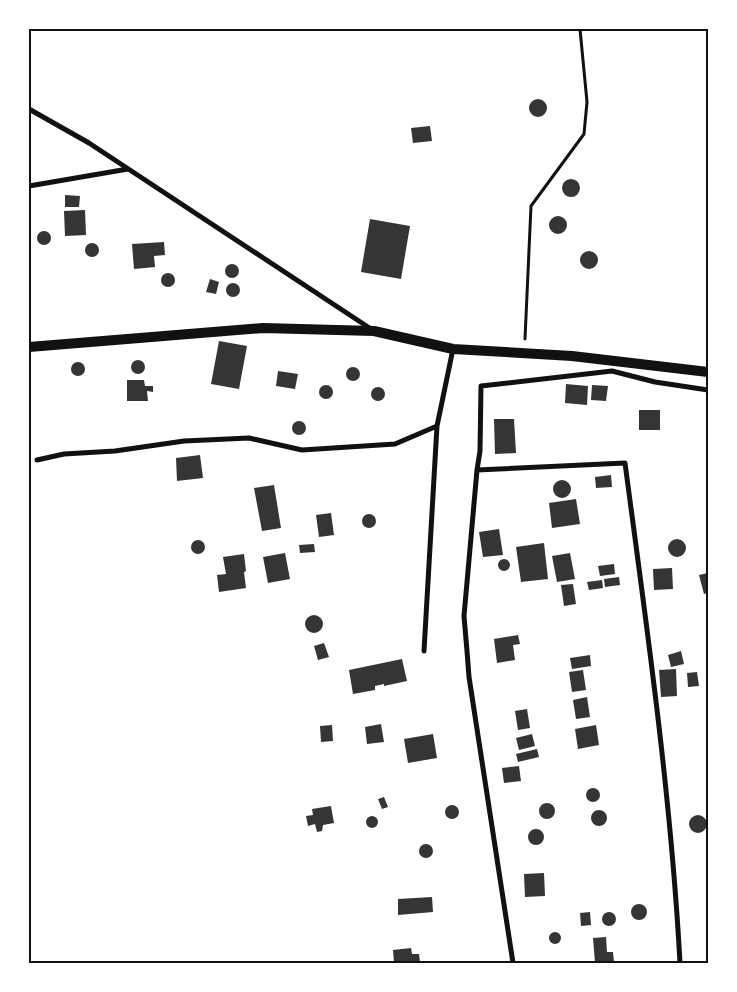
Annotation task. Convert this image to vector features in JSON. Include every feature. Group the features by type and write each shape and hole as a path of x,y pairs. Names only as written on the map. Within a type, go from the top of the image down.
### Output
{"main road":[{"path":"29,347 262,328 374,331 453,348 524,352 612,366 708,372"}],"street":[{"path":"29,109 89,143 374,331"},
{"path":"29,186 128,169"},
{"path":"424,650 437,426 453,348"},
{"path":"514,963 472,697 464,616 480,452 481,386 612,366 655,382 708,390"},
{"path":"37,460 64,454 115,451 184,441 240,438 249,438 302,450 395,444 437,426"},
{"path":"477,470 625,463 657,700 680,963"}],"path":[{"path":"524,352 530,206 584,134 587,102 580,29"}],"building":[{"path":"538,99 544,102 547,108 544,114 538,117 532,114 529,108 532,102"},
{"path":"430,126 432,141 413,143 411,128"},
{"path":"571,179 577,182 580,188 577,194 571,197 565,194 562,188 565,182"},
{"path":"65,195 80,196 79,207 65,207"},
{"path":"85,210 86,235 65,236 64,211"},
{"path":"558,216 564,219 567,225 564,231 558,234 552,231 549,225 552,219"},
{"path":"370,219 410,226 401,279 361,272"},
{"path":"41,231 47,231 51,238 47,245 41,245 37,241 37,235"},
{"path":"164,242 165,255 154,256 155,267 134,269 132,244"},
{"path":"89,243 95,243 99,250 95,257 89,257 85,253 85,247"},
{"path":"589,251 595,254 598,260 595,266 589,269 583,266 580,260 583,254"},
{"path":"232,264 237,266 239,271 237,276 232,278 227,276 225,271 227,266"},
{"path":"165,273 171,273 175,280 171,287 165,287 161,283 161,277"},
{"path":"210,279 219,282 216,294 206,292"},
{"path":"233,283 238,285 240,290 238,295 233,297 228,295 226,290 228,285"},
{"path":"219,341 247,346 239,389 211,384"},
{"path":"135,360 141,360 145,367 141,374 135,374 131,370 131,364"},
{"path":"75,362 81,362 85,369 81,376 75,376 71,372 71,366"},
{"path":"353,367 358,369 360,374 358,379 353,381 348,379 346,374 348,369"},
{"path":"278,371 298,374 295,389 276,386"},
{"path":"127,380 144,380 145,386 153,386 153,392 147,391 148,401 127,401"},
{"path":"566,384 588,386 587,405 565,403"},
{"path":"326,385 331,387 333,392 331,397 326,399 321,397 319,392 321,387"},
{"path":"592,385 608,386 606,401 591,400"},
{"path":"378,387 383,389 385,394 383,399 378,401 373,399 371,394 373,389"},
{"path":"639,410 660,410 660,430 639,430"},
{"path":"494,419 514,419 516,453 495,454"},
{"path":"299,421 304,423 306,428 304,433 299,435 294,433 292,428 294,423"},
{"path":"200,455 203,478 177,481 176,458"},
{"path":"611,475 612,487 596,488 595,477"},
{"path":"562,480 568,483 571,489 568,495 562,498 556,495 553,489 556,483"},
{"path":"274,485 281,528 262,531 254,488"},
{"path":"576,499 580,524 552,528 549,503"},
{"path":"331,513 334,535 319,537 316,515"},
{"path":"369,514 374,516 376,521 374,526 369,528 364,526 362,521 364,516"},
{"path":"499,529 503,555 483,557 479,532"},
{"path":"677,539 683,542 686,548 683,554 677,557 671,554 668,548 671,542"},
{"path":"195,540 201,540 205,547 201,554 195,554 191,550 191,544"},
{"path":"544,543 548,579 521,582 516,547"},
{"path":"314,544 315,552 300,553 299,545"},
{"path":"285,553 290,579 268,583 263,557"},
{"path":"570,553 575,579 557,582 552,556"},
{"path":"244,554 246,588 219,592 217,575 226,574 223,557"},
{"path":"504,559 510,565 504,571 498,565"},
{"path":"614,564 615,574 600,576 598,566"},
{"path":"672,568 673,589 654,590 653,569"},
{"path":"708,573 708,593 704,594 699,575"},
{"path":"619,577 620,585 605,587 604,579"},
{"path":"602,580 603,588 589,590 587,582"},
{"path":"573,584 576,604 564,606 561,585"},
{"path":"314,615 320,618 323,624 320,630 314,633 308,630 305,624 308,618"},
{"path":"518,635 520,644 513,645 515,660 497,663 494,639"},
{"path":"324,643 329,657 318,660 314,646"},
{"path":"681,651 684,664 671,667 668,655"},
{"path":"590,655 591,666 572,669 570,658"},
{"path":"402,659 407,681 375,686 375,690 353,694 349,670"},
{"path":"676,669 677,696 661,697 659,670"},
{"path":"583,670 586,690 572,692 569,672"},
{"path":"697,672 699,686 688,687 687,673"},
{"path":"587,697 590,717 576,719 573,700"},
{"path":"527,709 530,728 518,730 515,711"},
{"path":"381,724 384,742 367,744 365,727"},
{"path":"332,725 333,741 321,742 320,726"},
{"path":"596,725 599,745 578,749 575,729"},
{"path":"433,734 437,758 408,763 404,739"},
{"path":"532,734 535,746 519,750 516,738"},
{"path":"537,749 539,757 518,762 516,754"},
{"path":"519,766 521,781 504,783 502,768"},
{"path":"593,788 598,790 600,795 598,800 593,802 588,800 586,795 588,790"},
{"path":"384,797 388,807 382,809 378,799"},
{"path":"547,803 553,805 555,811 553,817 547,819 541,817 539,811 541,805"},
{"path":"452,805 457,807 459,812 457,817 452,819 447,817 445,812 447,807"},
{"path":"331,806 334,823 323,825 322,831 317,832 315,824 308,826 306,816 313,815 312,809"},
{"path":"599,810 605,812 607,818 605,824 599,826 593,824 591,818 593,812"},
{"path":"698,815 704,818 707,824 704,830 698,833 692,830 689,824 692,818"},
{"path":"372,816 378,822 372,828 366,822"},
{"path":"533,829 539,829 544,834 542,843 533,845 528,840 528,834"},
{"path":"426,844 431,846 433,851 431,856 426,858 421,856 419,851 421,846"},
{"path":"544,873 545,896 525,897 524,874"},
{"path":"432,897 433,912 398,915 398,899"},
{"path":"639,904 645,906 647,912 645,918 639,920 633,918 631,912 633,906"},
{"path":"590,912 591,925 581,926 580,913"},
{"path":"609,912 614,914 616,919 614,924 609,926 604,924 602,919 604,914"},
{"path":"555,932 561,938 555,944 549,938"},
{"path":"606,937 607,952 613,952 614,962 595,963 593,938"},
{"path":"411,948 412,954 419,954 420,962 394,963 393,950"}]}
